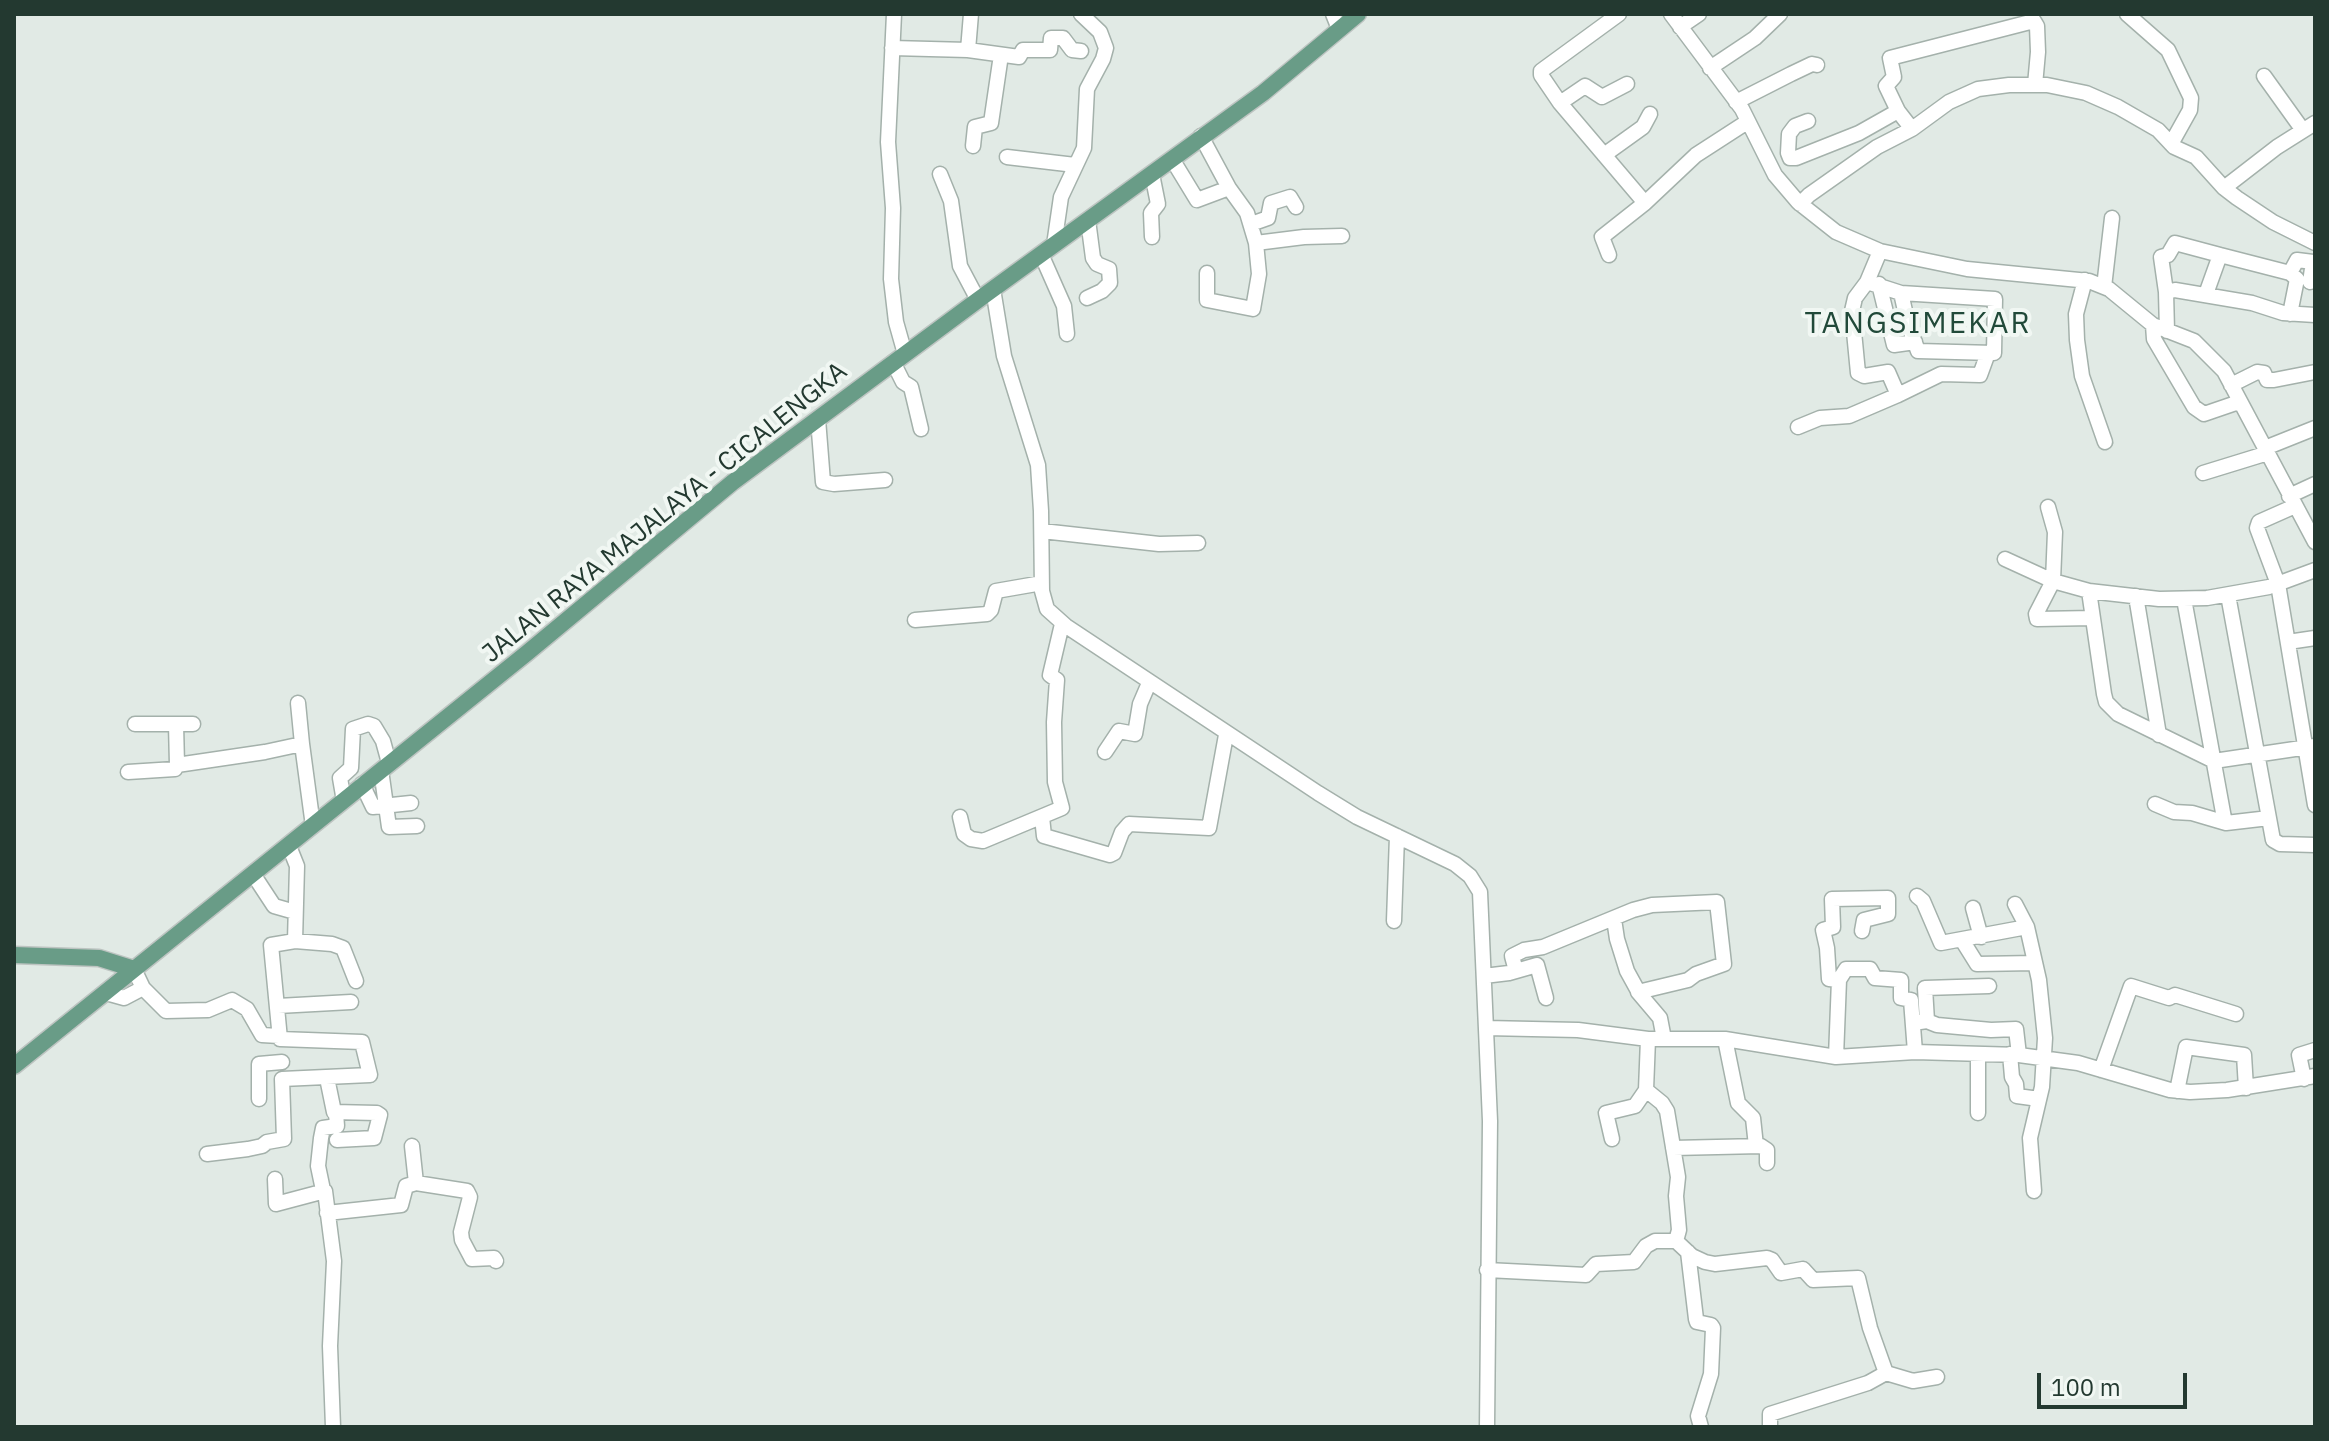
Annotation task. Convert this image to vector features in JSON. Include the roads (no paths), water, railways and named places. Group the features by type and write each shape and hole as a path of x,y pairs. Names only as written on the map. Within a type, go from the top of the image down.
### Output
{"main road":[{"name":"JALAN RAYA MAJALAYA - CICALENGKA","path":"14,1066 527,653 733,482 1263,93 1336,21 1358,14"},
{"path":"14,955 109,959 134,969"}],"street":[{"path":"894,14 888,142 893,208 891,279 903,382 911,387 921,429"},
{"path":"968,50 971,14"},
{"path":"1067,334 1058,242 1061,197 1084,148 1087,89 1106,48 1100,32 1081,14"},
{"path":"1619,14 1541,71 1541,77 1645,203"},
{"path":"1671,14 1736,102 1775,175 1800,204 1836,232 1880,251 1988,272 2085,280 2104,287 2160,328 2194,341 2219,365 2300,509 2315,542"},
{"path":"1680,27 1699,14"},
{"path":"1710,68 1755,38 1780,14"},
{"path":"2127,14 2168,50 2191,98 2190,110 2171,144"},
{"path":"1912,129 1898,111 1886,86 1894,77 1890,58 2032,21 2037,26 2035,85"},
{"path":"892,48 968,50 1020,57 1023,50 1050,50 1051,38 1064,38 1067,46 1081,51"},
{"path":"973,146 975,127 991,125 1001,55"},
{"path":"1736,102 1810,65 1817,65"},
{"path":"2224,188 2309,126 2264,76"},
{"path":"1560,103 1585,86 1602,97 1627,84"},
{"path":"1800,204 1877,147 1912,129 1963,95 1978,89 2035,85 2086,93 2158,130 2171,144 2196,157 2224,188 2273,222 2315,243"},
{"path":"1788,153 1794,158 1822,148 1859,133 1898,111"},
{"path":"1604,155 1643,127 1650,114"},
{"path":"1788,153 1790,132 1808,121"},
{"path":"1609,255 1602,237 1645,203 1696,155 1747,122"},
{"path":"1201,136 1251,224 1259,274 1253,309 1207,300 1207,273"},
{"path":"1767,160 1788,153"},
{"path":"1007,157 1075,165"},
{"path":"1172,159 1197,200 1229,188"},
{"path":"940,174 951,201 960,266 978,300"},
{"path":"1152,174 1158,204 1151,211 1152,237"},
{"path":"1251,224 1268,218 1271,203 1290,197 1296,207"},
{"path":"2104,287 2112,218"},
{"path":"1087,298 1110,283 1109,269 1097,264 1093,258 1088,220"},
{"path":"1256,243 1342,236"},
{"path":"2239,402 2204,414 2194,407 2154,339 2160,328 2166,292 2161,257 2168,255 2175,243 2290,273 2298,281 2290,314"},
{"path":"1880,251 1873,283 1894,345 1915,342"},
{"path":"2206,294 2220,255"},
{"path":"2290,273 2297,260 2313,262 2310,282"},
{"path":"2085,280 2076,314 2077,340 2082,376 2105,442"},
{"path":"1873,283 1901,293 1995,299 1994,352 1919,352 1901,293"},
{"path":"1873,283 1855,298 1852,311 1858,373 1864,376 1888,372 1898,395"},
{"path":"993,289 1004,356 1038,465 1042,583 1047,609 1062,624 1226,735 1357,817 1455,864 1477,884 1482,902 1490,1121 1487,1427"},
{"path":"2166,292 2175,290 2206,294 2290,314 2315,315"},
{"path":"1798,427 1820,418 1849,416 1941,374 1980,375 1988,353"},
{"path":"2231,385 2257,372 2264,373 2267,380 2315,372"},
{"path":"818,419 823,482 885,480"},
{"path":"2203,473 2267,451 2315,428"},
{"path":"2315,484 2300,509 2259,522 2257,526 2278,584 2310,747 2315,805"},
{"path":"2048,507 2055,532 2053,581 2036,614 2037,619 2093,618"},
{"path":"1042,531 1159,544 1198,543"},
{"path":"2005,559 2053,581 2089,591 2184,599 2228,595 2278,584 2315,570"},
{"path":"915,620 987,614 991,612 996,591 1042,583"},
{"path":"2089,591 2106,702 2118,714 2214,761 2310,747"},
{"path":"2228,595 2273,838 2277,843 2315,845"},
{"path":"2136,596 2159,735"},
{"path":"2184,599 2224,818"},
{"path":"960,817 964,834 983,841 1062,808 1055,782 1057,680 1050,675 1062,624"},
{"path":"2288,642 2315,638"},
{"path":"1105,752 1119,731 1135,734 1140,704 1149,683"},
{"path":"298,703 313,826"},
{"path":"135,724 193,724"},
{"path":"176,724 177,765"},
{"path":"344,801 340,778 351,768 353,729 368,724 374,726 383,741 389,827 417,826"},
{"path":"1042,817 1044,836 1110,855 1129,824 1209,828 1226,735"},
{"path":"128,772 175,769 177,765 302,744"},
{"path":"362,784 373,807 411,803"},
{"path":"2155,804 2174,812 2192,813 2226,823 2269,818"},
{"path":"1394,921 1397,836"},
{"path":"289,846 297,862 295,941"},
{"path":"253,874 274,906 295,912"},
{"path":"1917,896 1923,901 1940,943 2027,927"},
{"path":"1839,980 1829,979 1823,930 1833,927 1832,899 1888,898 1888,914 1864,920 1862,931"},
{"path":"1516,971 1512,956 1524,950 1543,947 1652,905 1717,903 1724,964 1688,980 1638,991"},
{"path":"2015,904 2027,927 2045,1038 2039,1099 2029,1149 2034,1191"},
{"path":"1973,908 1981,937"},
{"path":"1614,919 1627,971 1638,994 1660,1018 1664,1039"},
{"path":"1962,940 1977,964 2035,963"},
{"path":"207,1154 248,1149 284,1139 282,1062 271,945 295,941 343,948 356,981"},
{"path":"1484,976 1537,965 1546,998"},
{"path":"134,969 143,988 162,1008 208,1010 232,1000 247,1009 262,1035 362,1042 370,1075 282,1079"},
{"path":"1836,1057 1839,980 1846,969 1870,969 1876,978 1901,980 1901,998 1911,1000 1915,1052"},
{"path":"1927,1021 1925,988 1989,986"},
{"path":"2101,1070 2131,986 2169,998 2175,995 2236,1014"},
{"path":"106,993 124,998 143,988"},
{"path":"278,1006 351,1002"},
{"path":"1911,1022 1927,1021 1940,1026 1978,1029 2016,1029 2012,1077 2017,1096 2039,1099"},
{"path":"1486,1028 1578,1030 1648,1039 1725,1039 1836,1057 1915,1052 2015,1054 2043,1057 2190,1092 2246,1088 2310,1077 2299,1055 2315,1050"},
{"path":"1612,1139 1606,1113 1635,1106 1646,1090 1648,1039"},
{"path":"1725,1039 1738,1103 1753,1118 1756,1146"},
{"path":"2177,1091 2186,1047 2244,1055 2246,1088"},
{"path":"1978,1054 1978,1113"},
{"path":"259,1099 259,1064 282,1062"},
{"path":"327,1078 337,1126 323,1128 318,1166 325,1191 334,1261 330,1346 333,1427"},
{"path":"1646,1090 1665,1106 1678,1186 1679,1230 1676,1241"},
{"path":"336,1113 380,1115 374,1138 337,1140"},
{"path":"412,1146 416,1183"},
{"path":"1673,1148 1756,1146 1766,1148 1767,1163"},
{"path":"275,1179 276,1204 323,1190"},
{"path":"327,1213 401,1205 406,1186 416,1183 469,1193 462,1240 472,1259 494,1258 496,1261"},
{"path":"1487,1270 1586,1275 1596,1264 1634,1262 1646,1246 1655,1241 1676,1241 1698,1260 1715,1264 1737,1259 1770,1258 1781,1273 1803,1269 1813,1280 1857,1277 1886,1373"},
{"path":"1688,1252 1696,1319 1713,1328 1711,1374 1698,1416 1701,1427"},
{"path":"1770,1427 1770,1414 1868,1383 1886,1373 1913,1381 1937,1377"}],"district":[{"name":"TANGSIMEKAR","path":"1918,324"}]}
